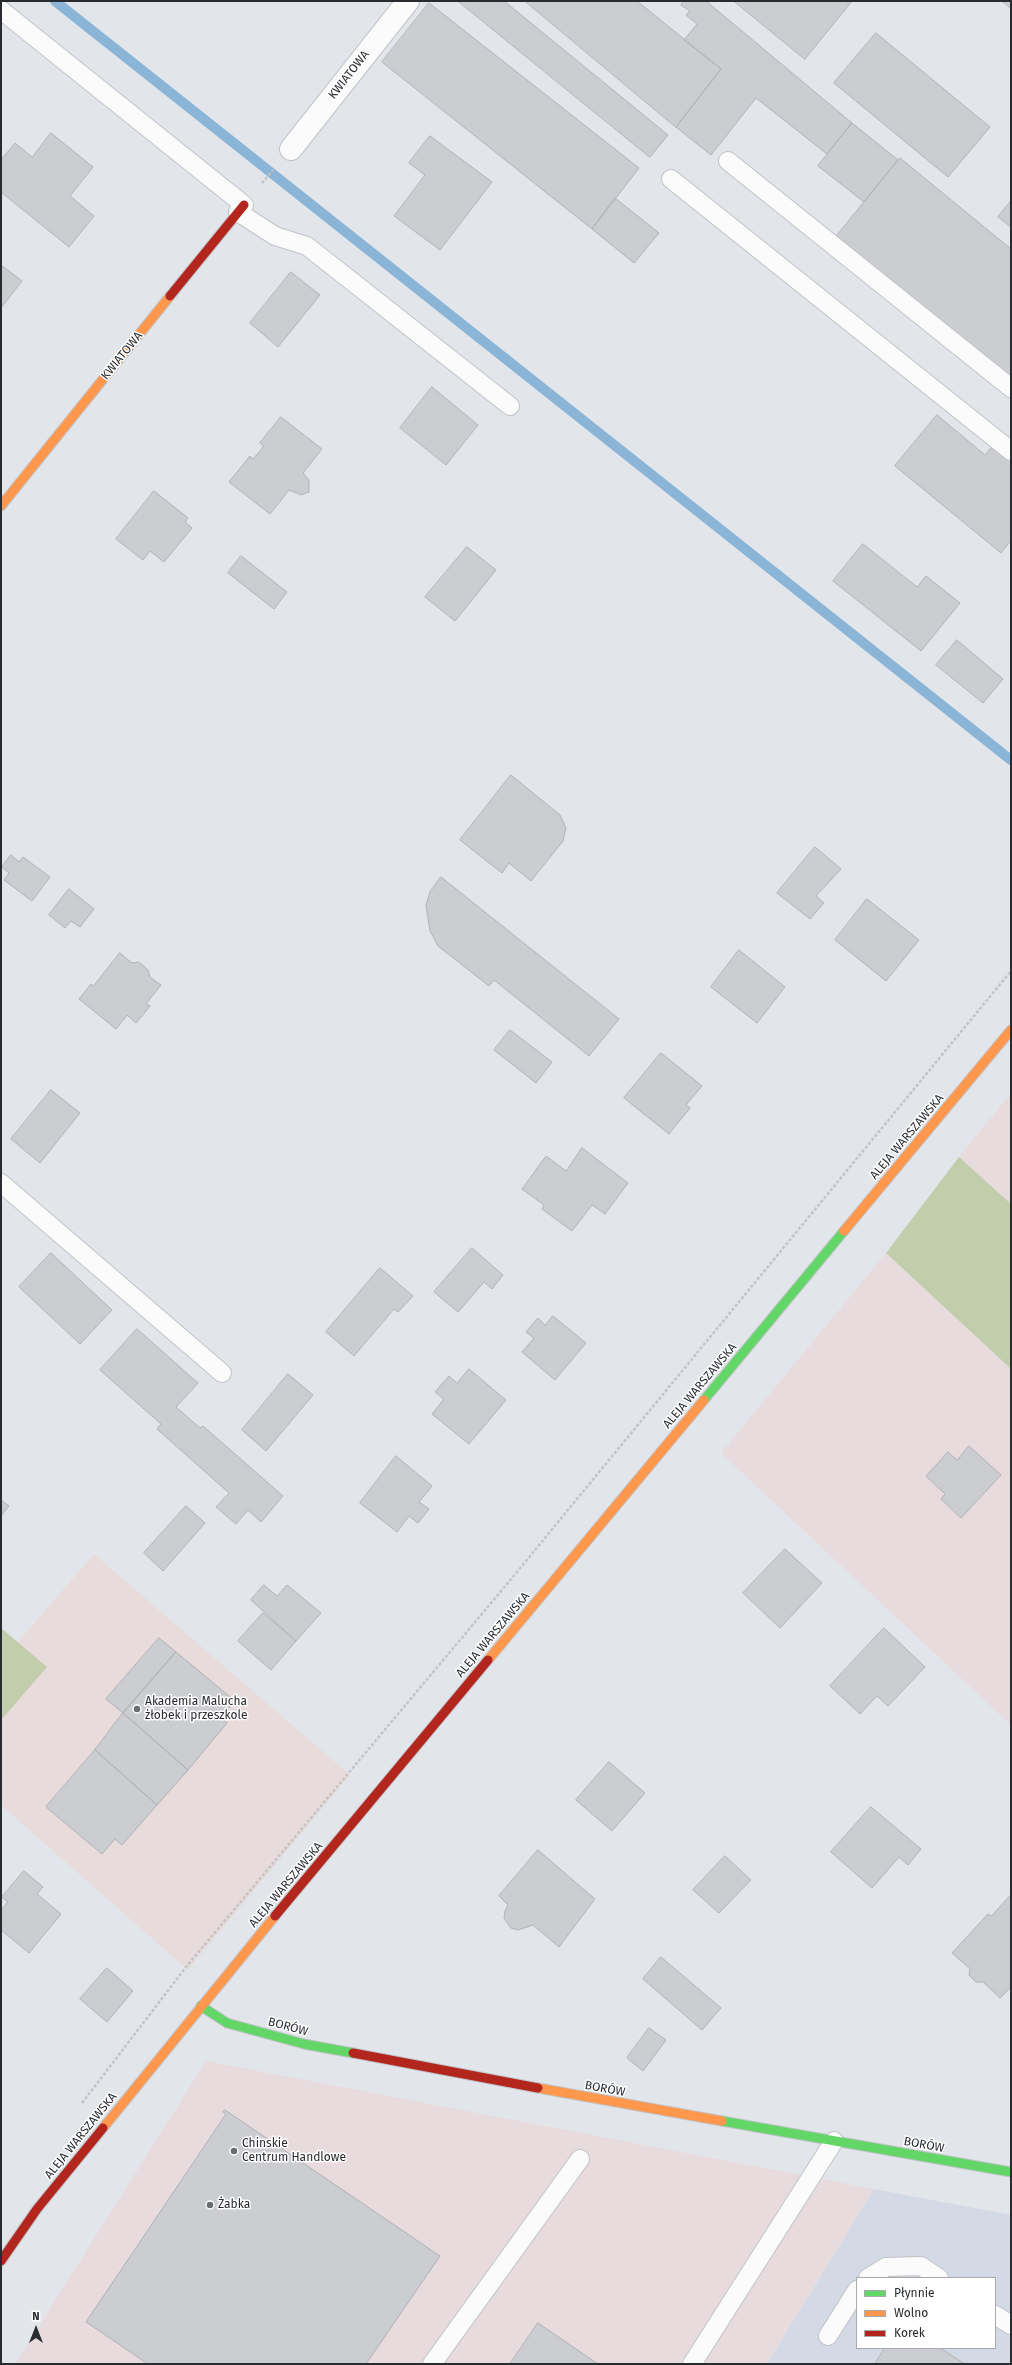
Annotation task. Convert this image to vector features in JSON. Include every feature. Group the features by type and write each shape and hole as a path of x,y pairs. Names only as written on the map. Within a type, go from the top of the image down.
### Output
{"street":[{"name":"KWIATOWA","path":"291,149 408,1"},
{"name":"KWIATOWA","path":"1,506 241,209"},
{"name":"ALEJA WARSZAWSKA","path":"1,2262 37,2209 201,2006 1011,1030"},
{"name":"BORÓW","path":"201,2006 227,2023 304,2044 589,2098 1011,2172"}],"lane":[{"path":"1,10 275,236 307,246 510,406"},
{"path":"728,161 1011,388"},
{"path":"671,179 1011,451"},
{"path":"1,1183 222,1373"},
{"path":"692,2364 834,2141"},
{"path":"432,2364 580,2159"},
{"path":"870,2277 886,2267 921,2266 938,2277"},
{"path":"828,2336 856,2292"},
{"path":"996,2316 1011,2325"}],"path":[{"path":"241,209 291,149"},
{"path":"79,2106 186,1967 517,1572 1011,971"}],"shaded area":[{"path":"1011,1093 1011,1204 959,1157"},
{"path":"886,1253 1011,1369 1011,1725 721,1453"},
{"name":"Akademia Malucha żłobek i przeszkole","path":"94,1554 350,1775 188,1970 1,1805 1,1628 18,1642"},
{"path":"206,2061 874,2189 767,2364 15,2364"},
{"path":"874,2189 1011,2215 1011,2364 767,2364"}],"green space":[{"path":"959,1157 1011,1204 1011,1369 886,1253"},
{"path":"1,1628 47,1667 1,1720"}],"building":[{"path":"458,1 504,1 668,135 650,157"},
{"path":"525,1 637,1 721,69 676,127"},
{"path":"684,1 706,1 852,123 827,154 756,98 711,155 676,127 721,69 684,40 697,24 686,15 690,11 681,5"},
{"path":"734,1 852,1 805,59"},
{"path":"1002,1 1011,1 1011,8"},
{"path":"429,3 639,168 592,229 382,62"},
{"path":"876,33 990,127 948,177 834,83"},
{"path":"852,123 898,160 864,202 818,166"},
{"path":"51,133 93,167 70,196 94,216 69,247 1,192 1,160 15,143 32,157"},
{"path":"430,136 492,182 440,250 394,216 425,175 409,163"},
{"path":"900,158 1011,249 1011,382 835,238"},
{"path":"615,198 659,233 634,263 592,229"},
{"path":"1011,201 1011,227 998,217"},
{"path":"1,265 22,281 1,308"},
{"path":"291,272 320,295 278,347 250,323"},
{"path":"432,387 478,425 446,465 400,428"},
{"path":"937,415 985,455 995,443 1011,456 1011,540 1001,553 895,466"},
{"path":"281,417 322,449 303,473 309,480 309,492 301,495 289,490 270,514 229,482 250,456 253,459 264,446 260,443"},
{"path":"154,491 188,518 185,522 192,528 164,562 150,551 143,560 116,539"},
{"path":"863,544 917,587 926,576 960,603 921,651 833,581"},
{"path":"467,547 496,570 455,621 425,597"},
{"path":"241,556 287,592 274,609 228,573"},
{"path":"957,640 1003,679 983,703 936,665"},
{"path":"511,775 560,815 566,828 563,841 531,881 509,863 502,873 460,840"},
{"path":"815,847 841,869 816,896 824,903 810,919 777,893"},
{"path":"11,855 19,862 23,857 50,877 32,901 4,880 9,873 2,867"},
{"path":"441,877 619,1019 589,1056 494,980 489,986 438,946 430,931 426,905 430,892"},
{"path":"69,889 94,909 80,927 71,921 65,928 49,915"},
{"path":"867,899 919,940 886,981 835,940"},
{"path":"739,950 785,987 757,1023 711,987"},
{"path":"120,953 132,963 139,962 148,970 150,977 161,985 146,1004 150,1006 136,1023 127,1015 116,1029 79,999 91,984 93,986"},
{"path":"510,1030 552,1062 536,1083 494,1050"},
{"path":"661,1053 702,1086 686,1105 690,1108 669,1134 624,1098"},
{"path":"51,1090 80,1113 40,1163 11,1139"},
{"path":"582,1148 628,1183 605,1214 592,1205 572,1231 542,1209 544,1205 522,1189 546,1156 566,1171"},
{"path":"472,1248 503,1275 492,1289 484,1282 458,1312 434,1292"},
{"path":"51,1253 112,1310 80,1344 19,1287"},
{"path":"380,1268 413,1296 398,1312 394,1309 354,1356 326,1332"},
{"path":"553,1316 586,1343 555,1380 522,1352 534,1338 526,1332 538,1318 545,1325"},
{"path":"137,1329 198,1383 176,1407 200,1428 203,1426 283,1496 261,1522 248,1510 236,1524 216,1507 229,1493 157,1429 161,1424 100,1370"},
{"path":"469,1369 506,1400 469,1444 432,1414 444,1399 435,1392 449,1376 457,1383"},
{"path":"288,1374 313,1395 266,1451 242,1430"},
{"path":"969,1446 1001,1475 961,1518 941,1499 945,1494 926,1476 948,1452 957,1460"},
{"path":"396,1456 432,1486 419,1502 429,1509 418,1523 409,1516 397,1532 360,1503"},
{"path":"1,1500 9,1506 1,1516"},
{"path":"186,1506 205,1523 163,1571 144,1553"},
{"path":"785,1549 822,1583 780,1628 743,1593"},
{"path":"264,1585 277,1596 287,1585 321,1613 296,1641 251,1600"},
{"path":"263,1613 296,1641 271,1670 238,1641"},
{"path":"884,1628 925,1667 888,1706 877,1696 860,1714 830,1686"},
{"path":"159,1638 176,1652 123,1713 106,1699"},
{"path":"176,1652 235,1701 221,1717 227,1723 188,1770 123,1713"},
{"path":"123,1713 188,1770 157,1805 95,1750"},
{"path":"95,1750 157,1805 122,1845 115,1839 102,1854 46,1807"},
{"path":"609,1762 645,1793 612,1831 576,1800"},
{"path":"871,1807 921,1849 908,1865 899,1857 872,1888 831,1852"},
{"path":"538,1850 595,1899 559,1947 533,1925 518,1930 511,1928 504,1918 508,1905 499,1896"},
{"path":"725,1856 751,1880 719,1913 693,1890"},
{"path":"24,1871 43,1887 37,1894 61,1914 29,1953 1,1930 1,1910 8,1902 2,1897"},
{"path":"1011,1895 1011,1987 1000,1998 983,1982 976,1982 969,1975 970,1969 952,1953 988,1914 991,1916"},
{"path":"661,1957 721,2008 702,2030 643,1979"},
{"path":"107,1968 133,1991 107,2022 80,1999"},
{"path":"649,2028 666,2040 643,2071 627,2058"},
{"path":"225,2110 440,2256 366,2364 148,2364 86,2322 226,2114 223,2112"},
{"path":"538,2323 598,2364 510,2364"},
{"path":"884,2349 942,2349 965,2364 875,2364"}],"waterway":[{"path":"55,1 1011,760"}],"traffic: fast":[{"path":"704,1400 844,1231"},
{"path":"201,2006 227,2023 304,2044 353,2053"},
{"path":"722,2121 1011,2172"}],"traffic: slow":[{"path":"1,506 170,296"},
{"path":"844,1231 1011,1030"},
{"path":"488,1660 704,1400"},
{"path":"103,2128 275,1916"},
{"path":"538,2088 722,2121"}],"traffic: jam":[{"path":"170,296 244,205"},
{"path":"275,1916 488,1660"},
{"path":"353,2053 538,2088"},
{"path":"1,2261 37,2209 103,2128"}],"place":[{"name":"Akademia Malucha żłobek i przeszkole","path":"137,1709"},
{"name":"Chinskie Centrum Handlowe","path":"234,2151"},
{"name":"Żabka","path":"210,2205"}]}
